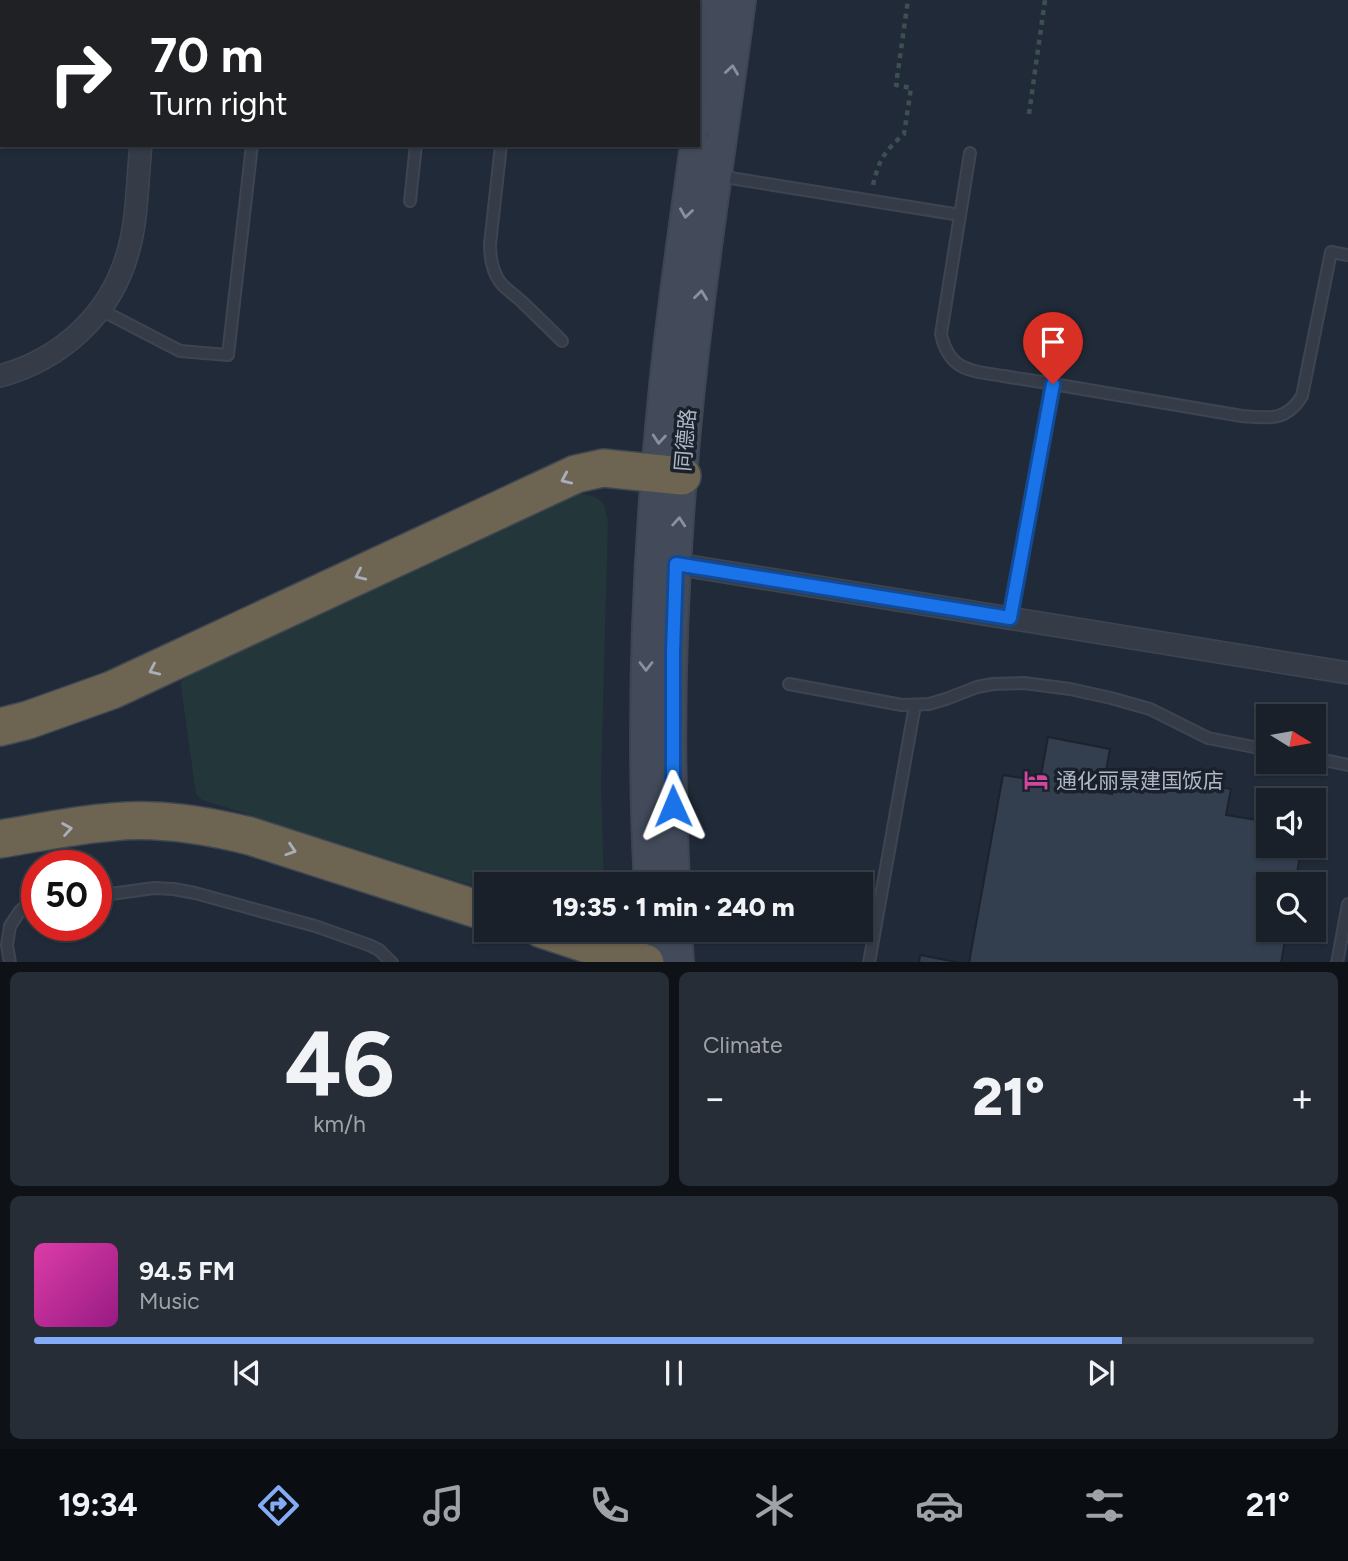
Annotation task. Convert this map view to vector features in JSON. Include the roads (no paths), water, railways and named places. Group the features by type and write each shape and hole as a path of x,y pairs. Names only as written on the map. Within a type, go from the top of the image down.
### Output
{"highway":[{"path":"0,727 28,720 112,690 576,474 603,468 669,475"},
{"path":"0,839 112,822 146,821 215,828 250,836 474,908"},
{"path":"583,942 645,962"}],"main road":[{"path":"700,109 715,0"},
{"name":"同德路","path":"649,872 646,651 650,562 697,327 741,0"},
{"name":"同德路","path":"675,872 672,754 676,564 669,475 673,311 695,147"},
{"path":"652,942 653,962"},
{"path":"678,942 679,962"}],"street":[{"path":"0,376 26,367 59,349 88,325 111,294 129,250 141,147"},
{"path":"676,564 1348,673"}],"lane":[{"path":"101,310 180,351 228,355 251,147"},
{"path":"410,201 416,147"},
{"path":"501,147 490,244 494,271 508,291 562,341"},
{"path":"970,153 941,334 953,360 971,371 1242,416 1269,418 1284,415 1302,396 1331,252 1348,255"},
{"path":"717,176 960,215"},
{"path":"1010,618 1053,384"},
{"path":"789,684 902,705 915,705 946,699 977,687 1024,683 1111,698 1150,709 1209,738 1256,747"},
{"path":"869,962 915,705"},
{"path":"1326,760 1348,765"},
{"path":"112,894 154,888 195,893 347,937 379,950 392,962"},
{"path":"1337,962 1348,904"},
{"path":"10,962 7,945 10,926 21,910"}],"place":[{"name":"通化丽景建国饭店","path":"1036,780"}]}
